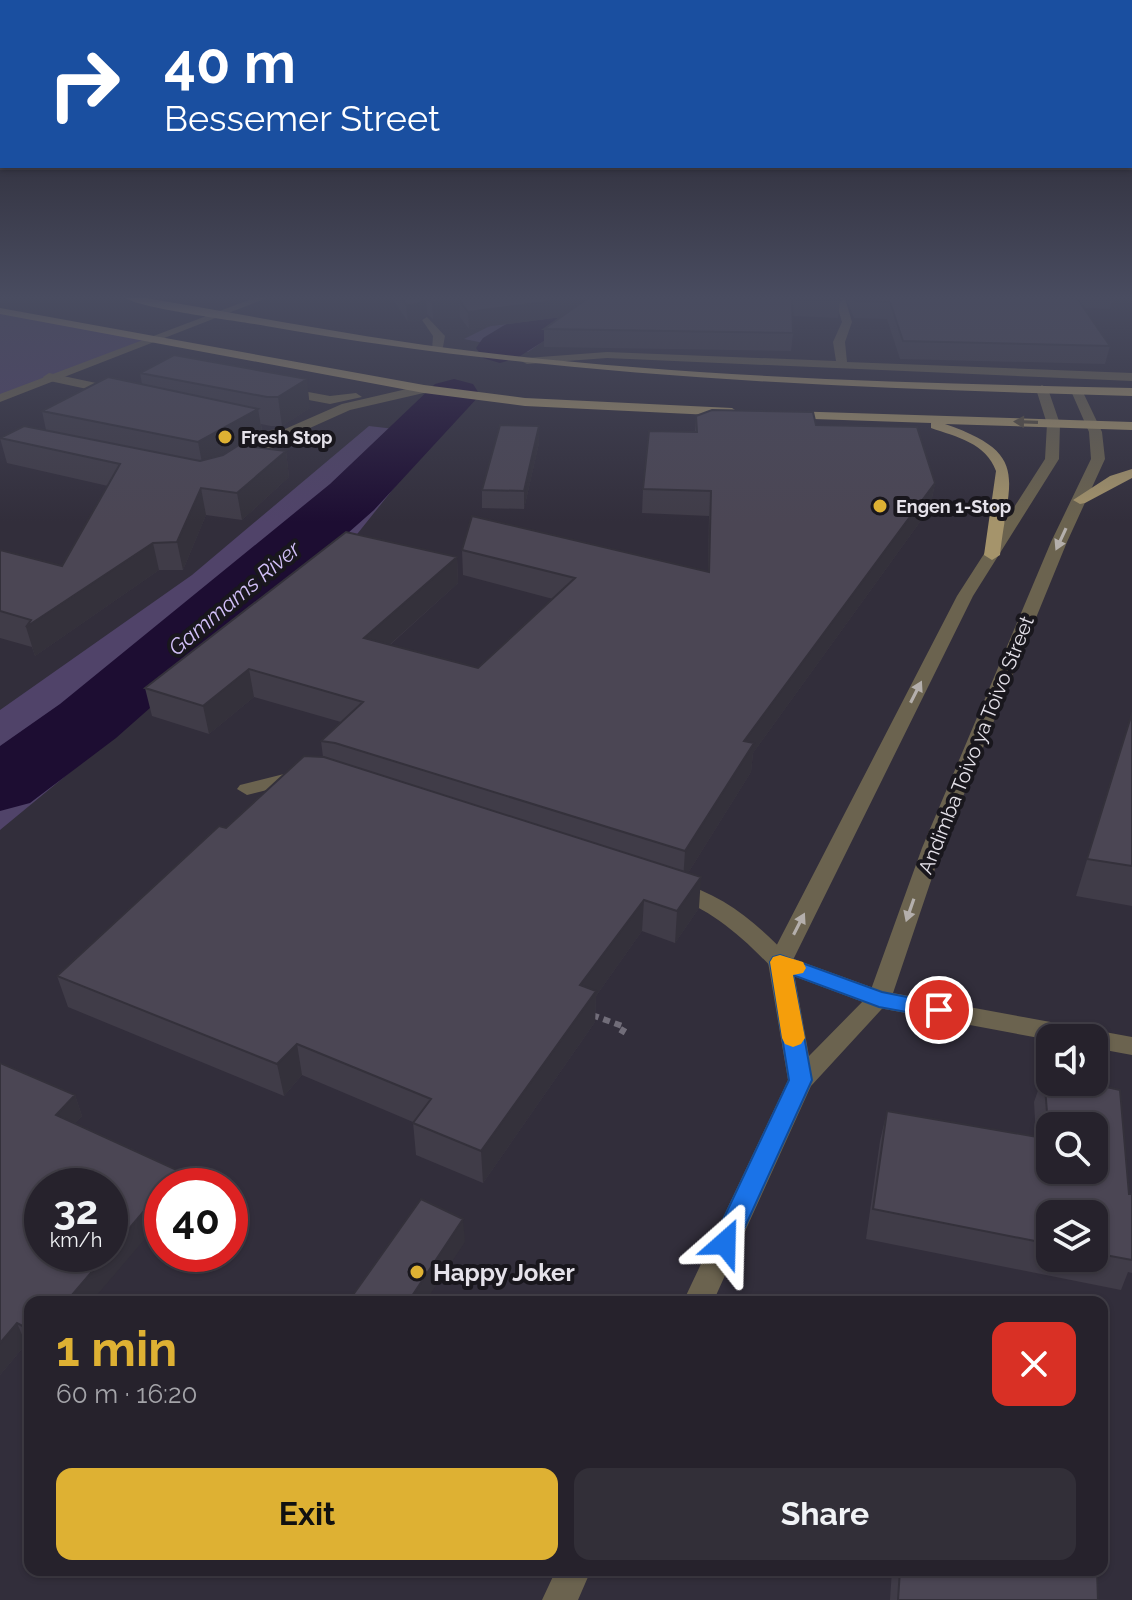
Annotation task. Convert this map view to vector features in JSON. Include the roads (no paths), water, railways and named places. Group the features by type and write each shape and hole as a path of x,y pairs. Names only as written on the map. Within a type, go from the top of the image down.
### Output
{"main road":[{"path":"330,373 525,402 749,413"},
{"path":"665,373 1132,392"},
{"path":"779,414 1132,426"},
{"path":"909,418 965,435 988,447 1001,459 1005,474 995,517 992,555"},
{"path":"1080,500 1115,479 1132,473"}],"street":[{"path":"0,398 61,373"},
{"path":"1027,373 1132,377"},
{"path":"49,377 126,393 91,406"},
{"path":"274,390 330,400 424,389"},
{"path":"221,475 287,433 346,407 424,389"},
{"path":"801,1080 780,962 951,622 1052,459 1056,445 1056,423 1042,389"},
{"name":"Andimba Toivo ya Toivo Street","path":"701,1296 801,1080 879,999 932,848 1059,542 1098,459 1100,446 1095,425 1077,391"},
{"path":"256,430 287,433"},
{"path":"247,789 316,775"},
{"path":"648,878 706,899 740,919 780,962 879,999 1036,1028"},
{"path":"1108,1041 1132,1046"},
{"path":"560,1600 571,1576"}],"waterway":[{"name":"Gammams River","path":"0,785 88,721 352,497 454,395"}],"place":[{"name":"Fresh Stop","path":"225,437"},
{"name":"Engen 1-Stop","path":"880,506"},
{"name":"Happy Joker","path":"417,1272"}]}
